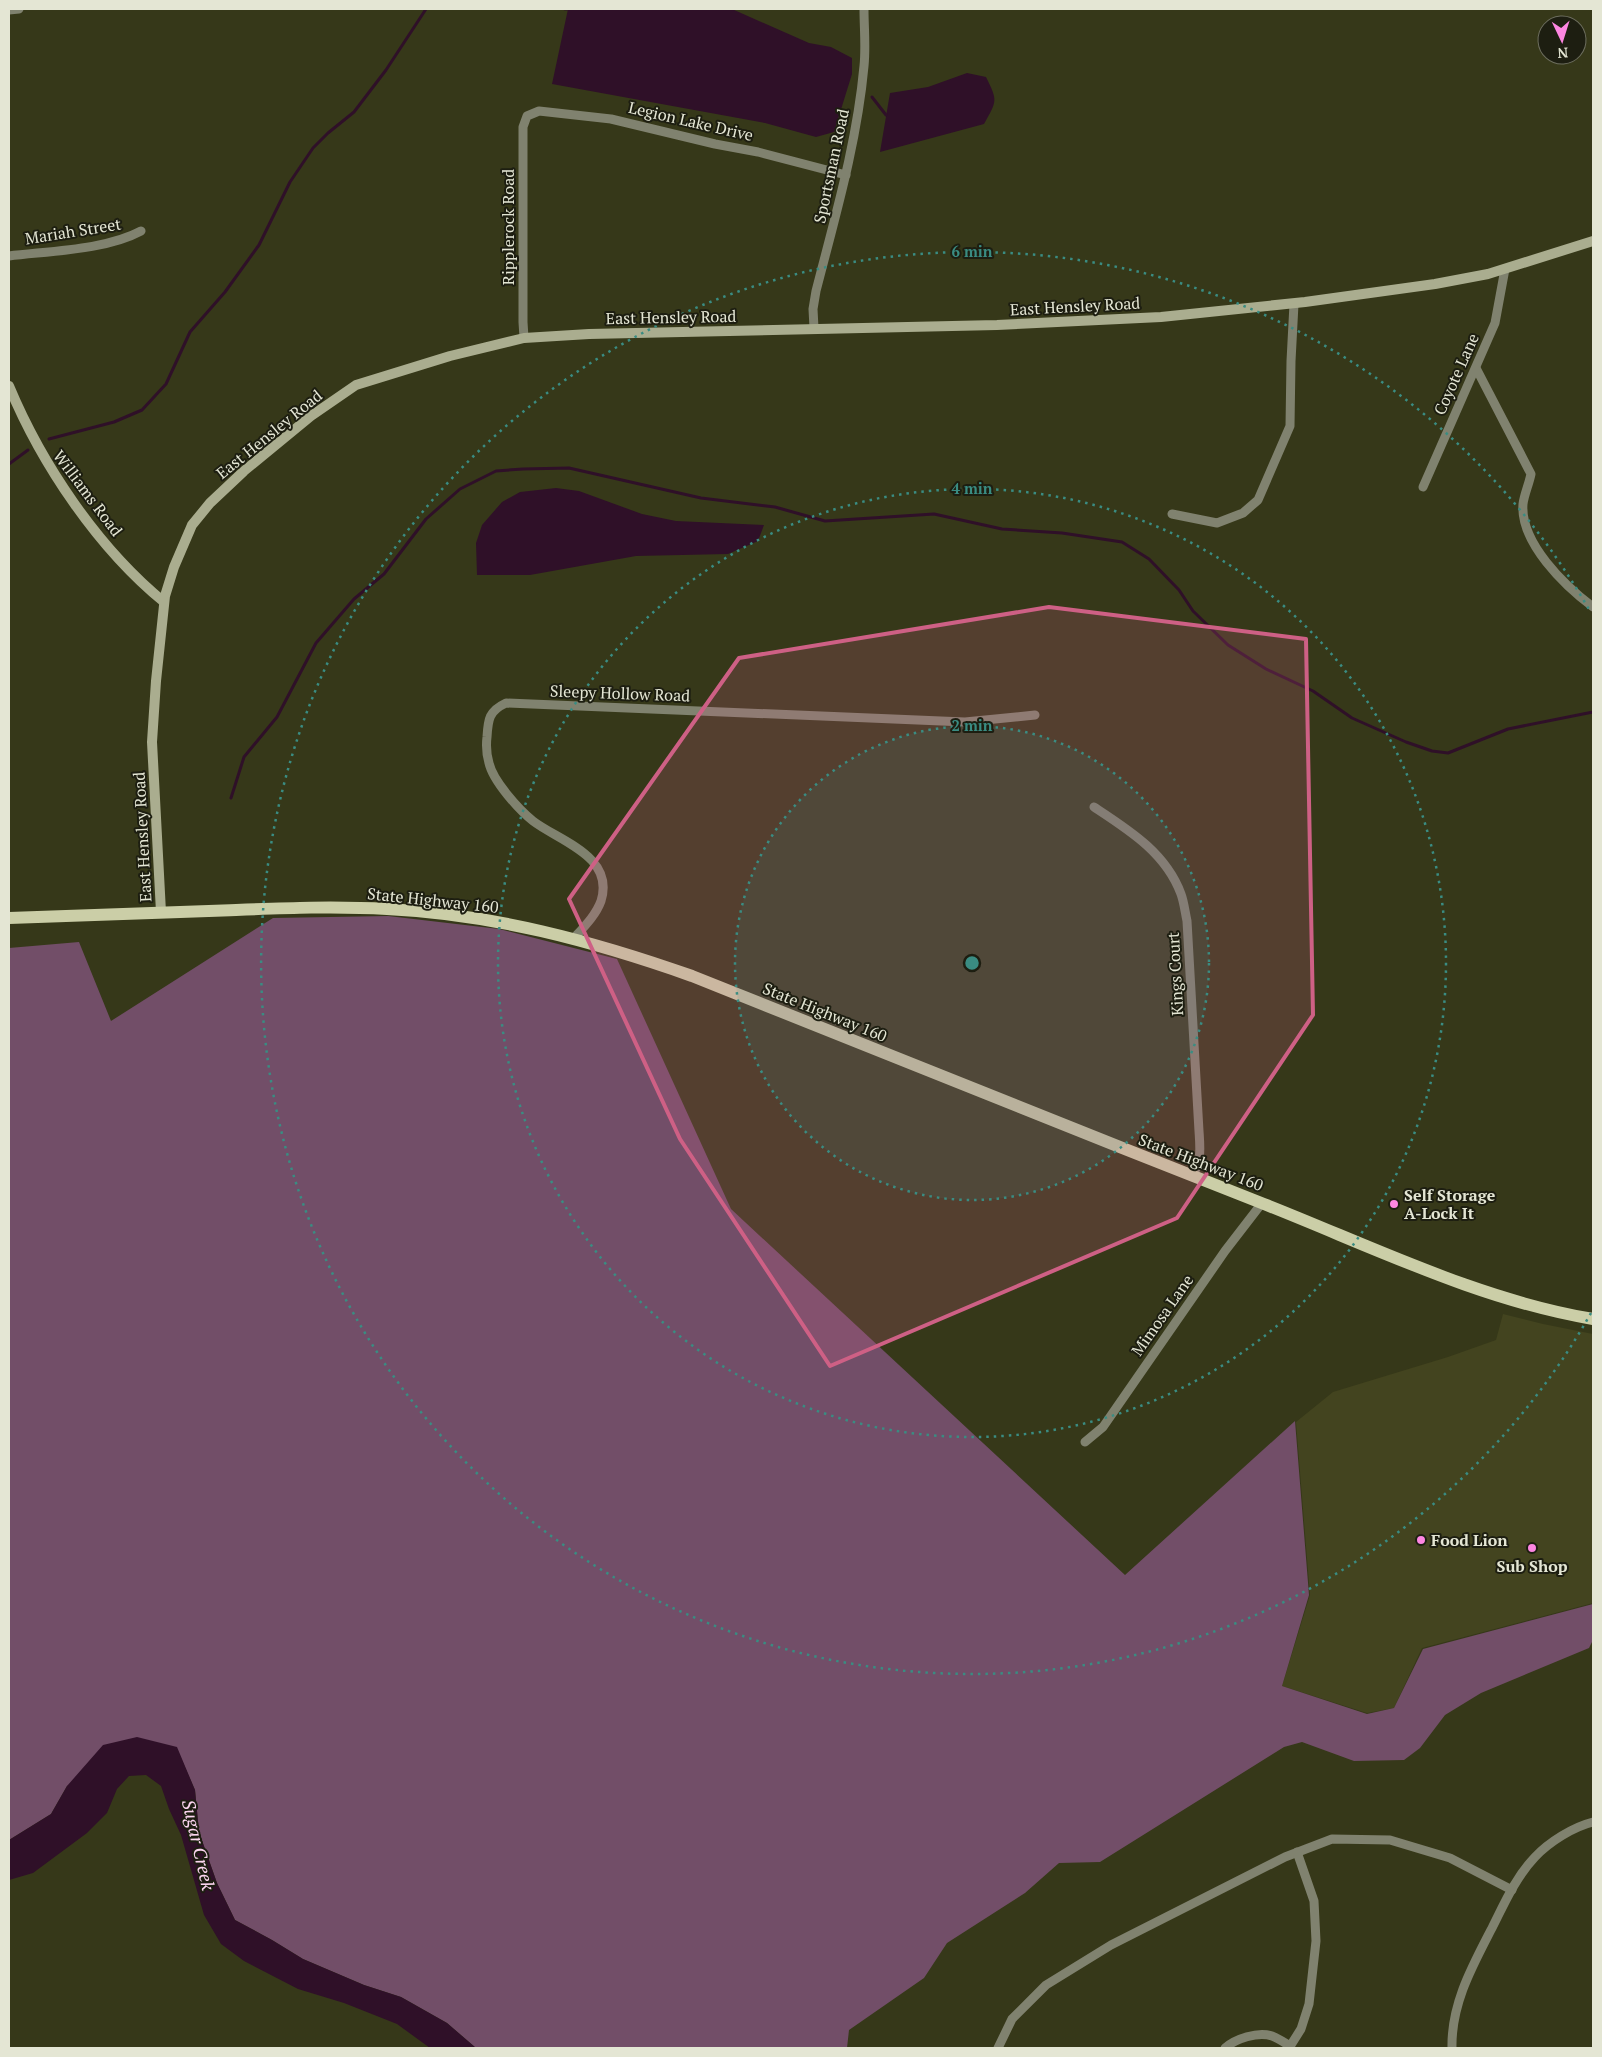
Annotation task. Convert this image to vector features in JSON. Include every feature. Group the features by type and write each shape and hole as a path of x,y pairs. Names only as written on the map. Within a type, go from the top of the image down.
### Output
{"main road":[{"name":"East Hensley Road","path":"161,912 152,742 164,602 174,568 192,524 210,503 244,471 311,416 348,390 370,379 450,356 524,338 589,334 997,325 1162,317 1294,304 1436,284 1488,274 1593,241"},
{"name":"Williams Road","path":"9,386 24,422 45,462 120,559 146,588 164,602"},
{"name":"State Highway 160","path":"9,918 328,908 387,909 500,922 574,938 643,958 692,976 1401,1259 1527,1304 1593,1319"}],"street":[{"path":"9,10 19,9"},
{"name":"Sportsman Road","path":"814,328 813,309 816,291 846,175 859,106 864,64 864,9"},
{"name":"Legion Lake Drive","path":"527,116 539,111 611,119 714,144 758,152 846,175"},
{"name":"Ripplerock Road","path":"524,338 522,322 523,127 527,116"},
{"name":"Mariah Street","path":"9,256 103,244 129,238 142,231"},
{"name":"Coyote Lane","path":"1423,487 1494,323 1505,269"},
{"path":"1172,514 1217,523 1243,513 1258,500 1290,426 1290,361 1294,304"},
{"path":"1476,368 1531,474 1523,504 1524,518 1530,536 1541,554 1560,576 1579,596 1593,607"},
{"name":"Sleepy Hollow Road","path":"574,938 598,907 603,881 592,860 579,849 532,820 522,811 510,799 492,771 489,764 487,738 490,715 496,708 506,703 965,722 1035,715"},
{"name":"Kings Court","path":"1094,807 1122,825 1161,858 1170,870 1182,895 1187,921 1200,1157 1197,1169 1192,1176"},
{"name":"Mimosa Lane","path":"1085,1442 1103,1427 1225,1251 1262,1203"},
{"path":"1452,2048 1456,2010 1463,1985 1519,1876 1536,1856 1562,1836 1593,1822"},
{"path":"1002,2047 1012,2019 1046,1985 1111,1945 1298,1852 1332,1839 1390,1840 1450,1858 1512,1890"},
{"path":"1226,2048 1233,2041 1263,2035 1271,2035 1290,2047 1301,2029 1309,2004 1316,1941 1314,1901 1298,1852"}],"highlighted area":[{"path":"1049,607 1306,639 1313,1015 1177,1218 830,1366 680,1139 569,899 739,658"}],"shaded area":[{"path":"388,916 499,929 617,959 731,1209 1125,1575 1295,1421 1309,1595 1282,1686 1367,1714 1394,1708 1423,1649 1593,1604 1593,1640 1589,1648 1481,1693 1445,1715 1420,1748 1404,1760 1354,1761 1302,1742 1284,1747 1100,1862 1059,1863 1025,1893 947,1943 924,1978 849,2030 847,2048 476,2048 447,2023 401,1997 364,1985 303,1959 235,1920 217,1883 199,1832 195,1790 176,1747 67,1786 51,1814 9,1840 9,948 79,942 111,1021 273,918"},
{"path":"1503,1314 1593,1334 1593,1603 1422,1648 1394,1708 1367,1713 1282,1686 1310,1595 1296,1422 1333,1392 1448,1357 1496,1340"}],"water":[{"path":"568,9 732,9 809,43 831,47 852,58 852,74 834,132 816,137 765,123 552,84"},
{"path":"967,73 986,77 993,91 994,105 984,124 880,152 890,93 928,87"},
{"path":"556,488 579,491 642,514 676,521 764,525 758,541 728,554 636,556 530,575 477,575 476,543 482,525 502,502 520,492"},
{"name":"Sugar Creek","path":"137,1737 177,1747 195,1790 199,1832 217,1883 235,1920 303,1959 364,1985 401,1997 447,2023 476,2048 430,2048 397,2024 344,2003 298,1989 244,1961 221,1944 204,1915 181,1835 161,1786 146,1775 129,1776 117,1789 107,1813 87,1833 33,1873 9,1880 9,1840 51,1814 67,1786 103,1745"}],"waterway":[{"path":"49,439 114,422 142,410 166,384 190,332 225,292 259,245 290,182 313,148 354,112 386,70 426,9"},
{"path":"872,97 886,115"},
{"path":"9,464 28,450"},
{"path":"231,798 244,757 277,717 316,643 354,599 384,574 426,519 460,489 496,471 523,469 569,468 701,498 775,507 825,521 934,514 1002,529 1062,533 1122,542 1149,559 1179,590 1193,611 1228,645 1266,669 1313,691 1352,718 1406,742 1432,751 1448,753 1508,729 1593,712"}],"place":[{"name":"Self Storage A-Lock It","path":"1394,1204"},
{"name":"Food Lion","path":"1421,1540"},
{"name":"Sub Shop","path":"1532,1548"}]}
